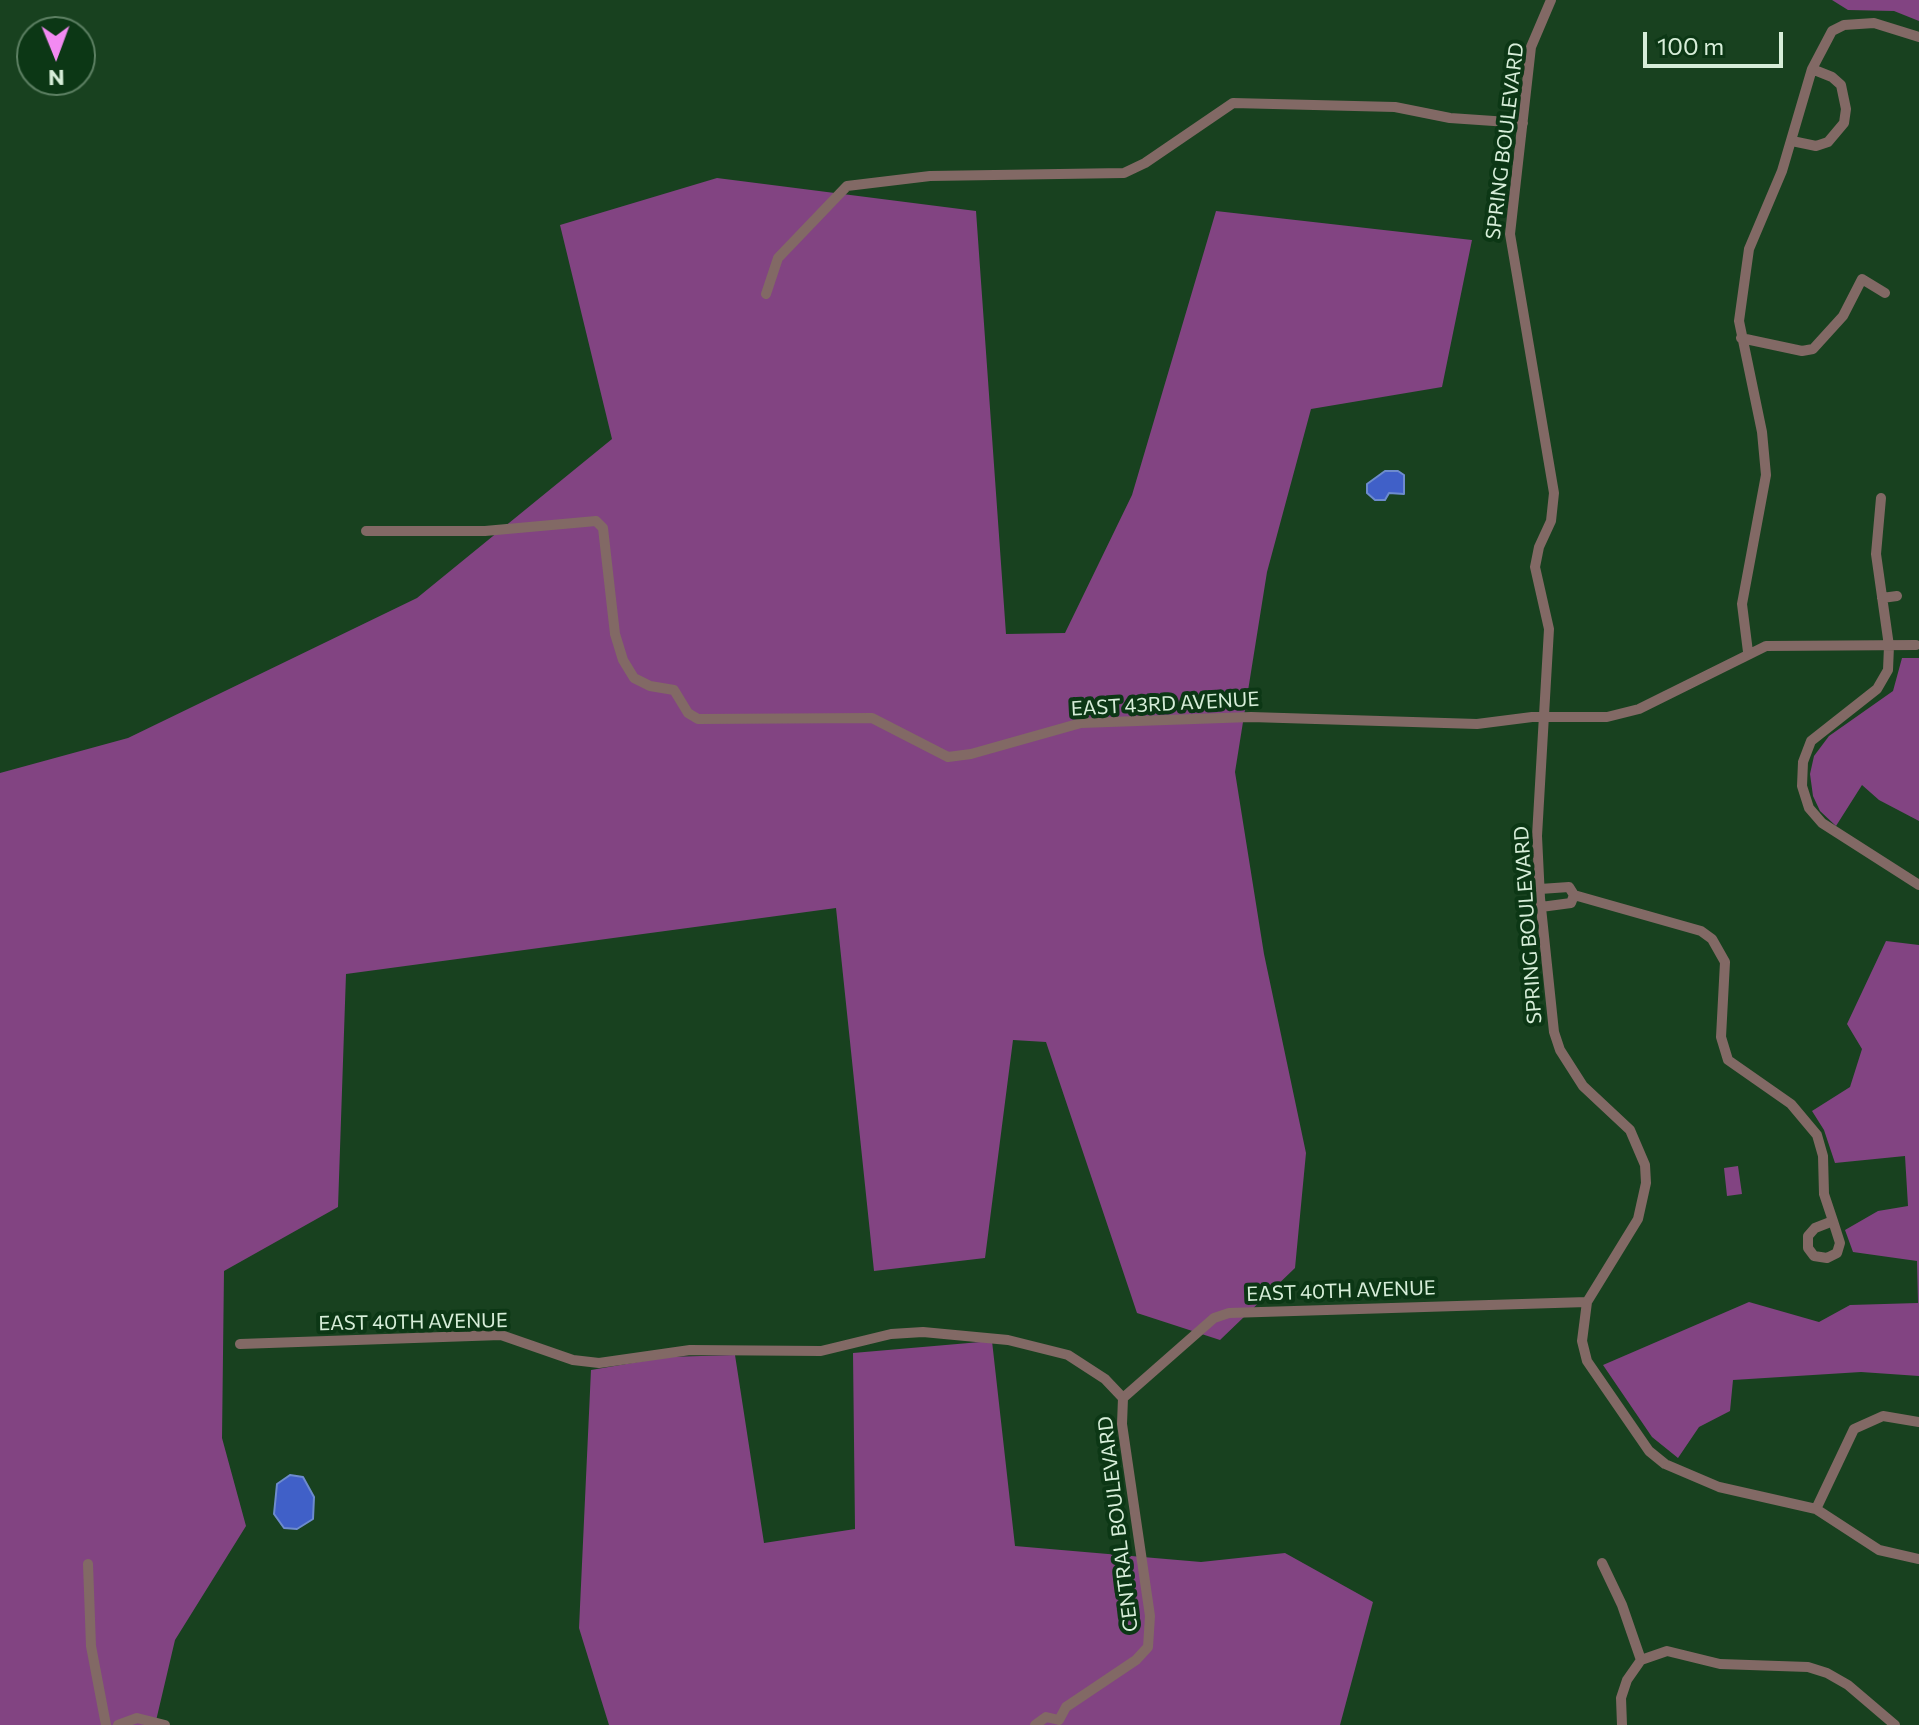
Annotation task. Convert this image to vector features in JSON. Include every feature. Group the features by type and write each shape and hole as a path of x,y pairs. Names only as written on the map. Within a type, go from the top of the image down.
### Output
{"street":[{"name":"SPRING BOULEVARD","path":"1551,0 1531,47 1510,244 1554,493 1551,521 1539,547 1535,567 1549,629 1537,836 1541,907 1554,1032 1560,1050 1583,1086 1630,1130 1645,1165 1644,1203 1638,1219 1587,1302 1582,1341 1587,1361 1649,1451 1683,1474 1719,1487 1816,1509 1879,1550 1919,1559"},
{"path":"1748,652 1742,604 1766,475 1762,432 1741,338 1740,302 1746,260 1792,141 1812,69 1828,37 1844,25 1884,24 1919,37"},
{"path":"1792,141 1816,146 1828,142 1844,123 1846,109 1841,85 1832,77 1812,69"},
{"path":"766,294 778,258 847,186 930,176 1124,173 1145,163 1233,103 1395,107 1470,121 1523,123"},
{"path":"1741,338 1802,351 1813,349 1843,316 1862,279 1885,293"},
{"path":"1881,498 1876,548 1889,646 1888,670 1881,685 1811,741 1803,762 1802,791 1809,808 1822,823 1919,885"},
{"name":"EAST 43RD AVENUE","path":"366,531 485,531 596,521 603,528 615,634 629,672 642,683 674,690 688,713 698,719 872,718 948,757 971,754 1081,723 1251,717 1477,724 1546,716 1623,715 1748,652 1779,645 1916,645"},
{"path":"1882,598 1897,596"},
{"path":"1540,889 1569,887 1574,895 1701,931 1712,939 1721,950 1727,975 1723,1049 1736,1069 1804,1116 1817,1135 1823,1156 1824,1194 1833,1221"},
{"path":"1541,907 1571,903 1574,895"},
{"name":"EAST 40TH AVENUE","path":"240,1344 501,1335 573,1360 599,1363 690,1350 821,1351 891,1334 923,1332 1036,1346 1068,1355 1123,1398 1214,1318 1229,1313 1587,1302"},
{"path":"1110,1385 1121,1388 1135,1385"},
{"name":"CENTRAL BOULEVARD","path":"1035,1725 1046,1717 1058,1722 1066,1707 1144,1654 1150,1638 1150,1616 1122,1424 1123,1398"},
{"path":"1816,1509 1854,1429 1883,1416 1919,1422"},
{"path":"1602,1563 1622,1605 1641,1660"},
{"path":"88,1564 91,1646 106,1725"},
{"path":"1622,1725 1619,1708 1623,1687 1641,1660 1667,1651 1720,1664 1808,1667 1848,1685 1895,1725"},
{"path":"118,1725 137,1718 165,1725"}],"shaded area":[{"path":"1832,0 1919,0 1919,21 1894,11 1848,10"},
{"path":"717,178 976,211 1006,634 1065,633 1132,495 1216,211 1472,240 1442,387 1311,409 1267,572 1235,772 1264,954 1306,1153 1295,1268 1220,1340 1137,1313 1046,1042 1013,1040 985,1258 874,1271 836,908 346,974 338,1207 224,1271 222,1438 246,1526 175,1640 155,1725 0,1725 0,773 128,738 417,598 612,439 560,225"},
{"path":"1902,658 1919,658 1919,821 1879,800 1862,785 1836,826 1820,811 1813,796 1810,774 1814,756 1829,736 1893,691"},
{"path":"1886,941 1919,945 1919,1376 1861,1372 1733,1380 1730,1411 1699,1427 1678,1458 1652,1437 1603,1365 1749,1302 1819,1322 1850,1305 1918,1303 1917,1261 1853,1252 1845,1230 1878,1211 1908,1206 1905,1156 1835,1163 1824,1130 1812,1111 1850,1087 1862,1049 1847,1024"},
{"path":"1738,1166 1742,1194 1727,1196 1724,1168"},
{"path":"992,1341 1015,1546 1201,1562 1285,1553 1373,1602 1340,1725 609,1725 579,1628 591,1370 667,1357 735,1355 764,1543 855,1529 853,1353"}],"water":[{"path":"1385,471 1398,471 1404,475 1404,494 1389,493 1385,500 1375,500 1367,493 1367,484"},
{"path":"290,1475 303,1477 314,1497 313,1519 297,1529 284,1528 274,1514 277,1484"}]}
